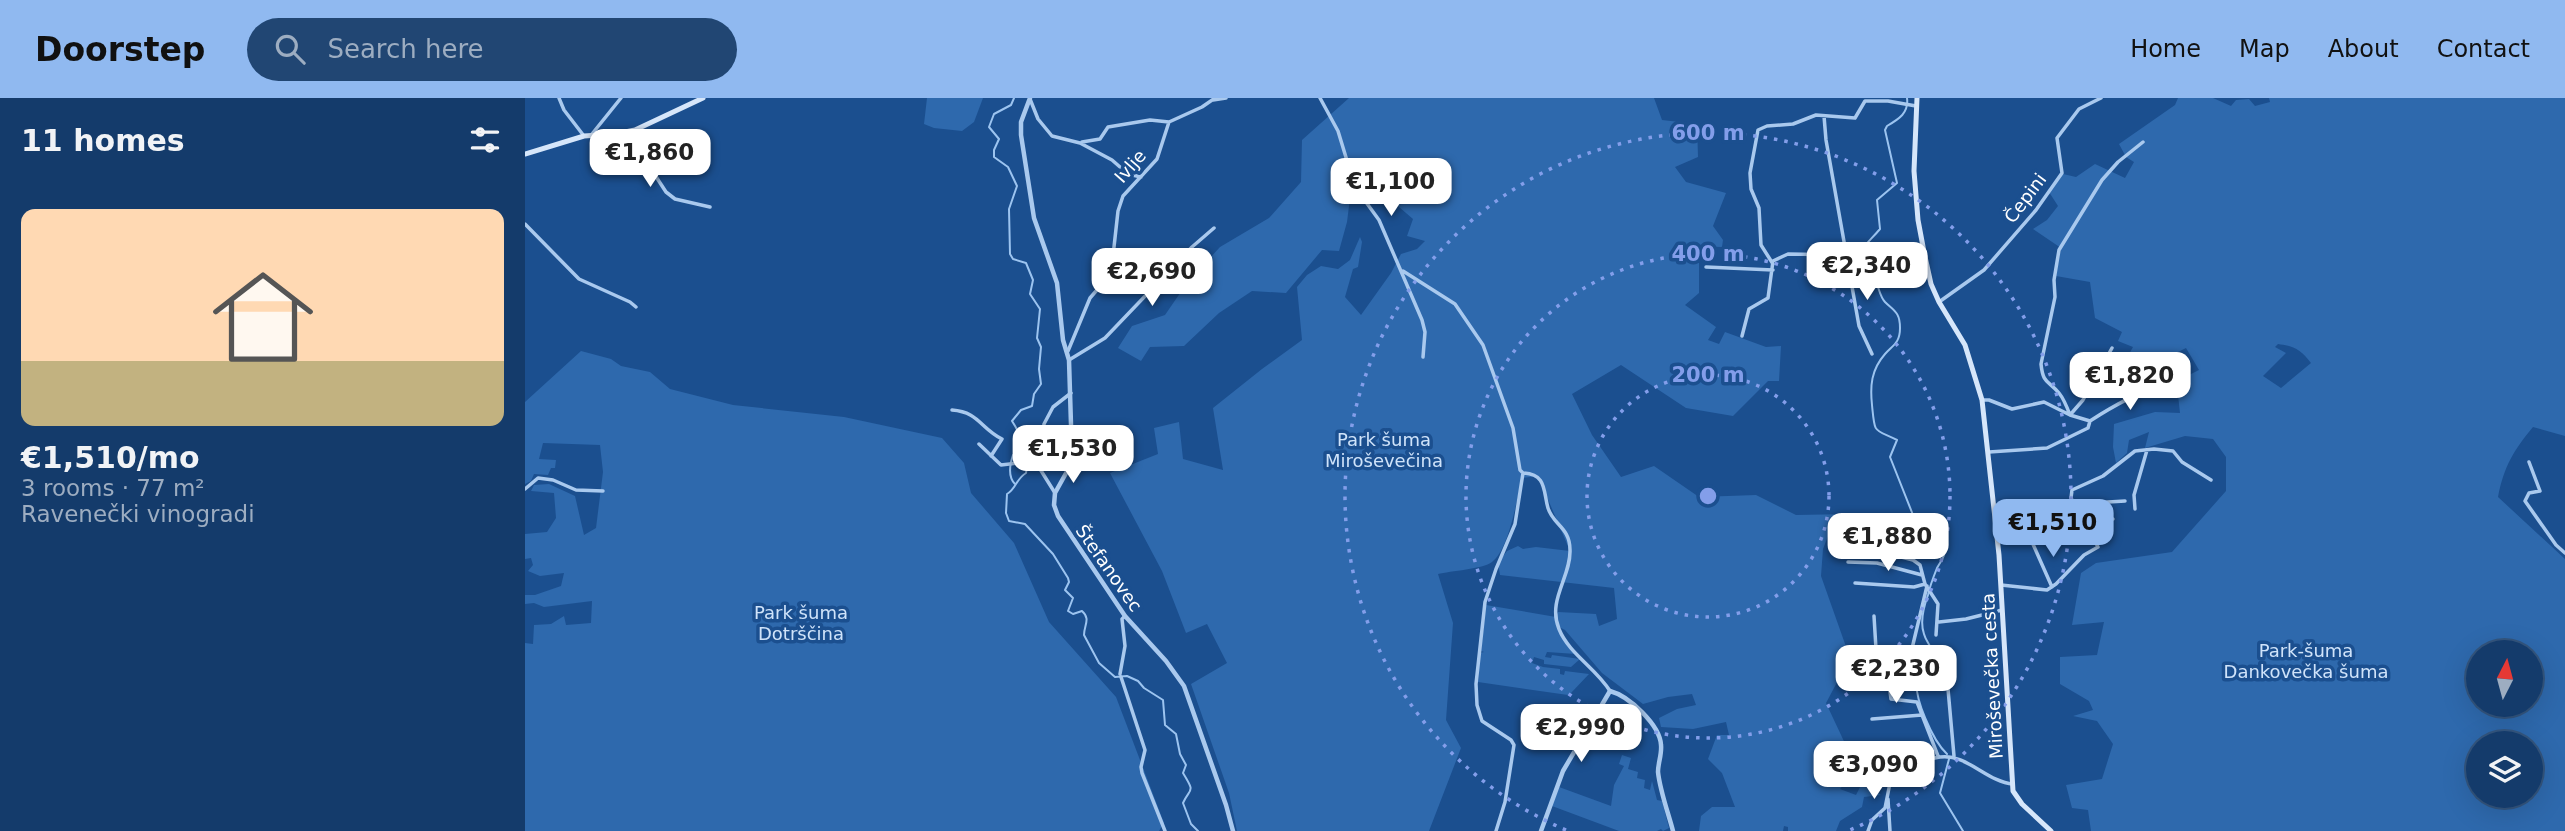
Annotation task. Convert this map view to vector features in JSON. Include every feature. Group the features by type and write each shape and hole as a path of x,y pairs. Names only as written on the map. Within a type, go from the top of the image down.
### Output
{"main road":[{"path":"525,154 587,136 635,130 703,98"},
{"name":"Miroševečka cesta","path":"1917,98 1914,171 1924,252 1931,284 1965,345 1982,400 2001,585 2014,791 2022,804 2051,831"}],"street":[{"path":"559,98 564,110 587,136 621,98"},
{"path":"1030,98 1038,119 1052,136 1080,142 1112,160 1128,174 1141,177"},
{"path":"1030,98 1021,122 1021,135 1034,218 1057,283 1069,360 1071,463 1055,493"},
{"path":"1080,142 1100,139 1108,127 1150,120 1169,122 1214,99 1226,98"},
{"path":"1320,98 1338,131 1351,177 1379,220 1403,271 1425,332 1423,357"},
{"name":"Čepini","path":"1939,302 1984,270 2036,210 2062,173 2057,138 2079,109 2101,98"},
{"path":"1773,267 1761,245 1759,208 1751,189 1750,173 1758,130 1767,126 1793,124 1816,116 1855,118 1865,101 1916,106"},
{"path":"1824,116 1859,326 1872,354"},
{"name":"Ivlje","path":"1067,353 1090,299 1104,283 1112,265 1118,211 1123,196 1157,159 1169,122"},
{"path":"615,134 653,172 666,192 675,199 710,207"},
{"path":"2070,415 2059,393 2048,385 2042,374 2041,364 2055,297 2056,259 2097,188 2118,162 2143,142"},
{"path":"525,225 579,279 636,307"},
{"path":"1069,360 1105,338 1192,247 1214,228"},
{"path":"1742,336 1749,309 1769,298 1773,267 1777,258 1788,254 1846,255 1910,249 1924,252"},
{"path":"1706,267 1773,267"},
{"path":"1403,271 1455,304 1483,345 1513,428 1518,464 1523,473 1515,524 1487,594 1476,684 1477,705 1482,721 1511,740 1514,745 1505,802 1496,831"},
{"path":"2070,415 2083,400 2112,348"},
{"path":"1987,452 2047,448 2088,428 2090,421 2134,395 2162,384"},
{"path":"1040,468 1044,424 1053,407 1071,393"},
{"path":"1982,400 2012,409 2044,402 2090,421"},
{"path":"952,410 971,413 1002,439 991,456"},
{"path":"979,444 1001,465 1027,462 1040,468 1055,493"},
{"path":"2135,509 2134,495 2147,450"},
{"path":"2001,585 2047,590 2084,555 2098,547 2071,498 2072,490 2103,476 2135,451 2173,451 2182,462 2211,480"},
{"path":"2529,462 2540,491 2529,493 2525,501 2556,545 2565,553"},
{"path":"1523,473 1534,475 1542,482 1548,509 1566,531 1570,542 1569,566 1557,597 1558,628 1610,691 1625,698 1658,732 1662,747 1658,774 1673,831"},
{"path":"525,489 538,478 553,480 576,490 603,491"},
{"name":"Štefanovec","path":"1055,493 1055,510 1062,523 1125,616 1166,661 1184,686 1233,831"},
{"path":"2075,504 2125,501"},
{"path":"2084,521 2113,519"},
{"path":"1877,563 1878,536"},
{"path":"2032,542 2052,587"},
{"path":"1878,551 1913,560 1920,565 1922,575 1938,604 1939,622 1936,635"},
{"path":"1849,562 1877,563 1922,575"},
{"path":"1855,583 1928,587"},
{"path":"1874,616 1877,649 1881,661 1909,661 1912,658 1913,638 1920,623 1928,587"},
{"path":"1939,622 1966,619 2002,610"},
{"path":"1125,616 1122,619 1125,646 1121,676 1145,750 1142,773 1165,831"},
{"path":"1886,662 1891,699 1917,702 1938,757"},
{"path":"1948,689 1951,757"},
{"path":"1541,831 1563,771 1610,691"},
{"path":"1872,719 1922,715"},
{"path":"1868,831 1872,820 1885,808 1892,773 1887,750"},
{"path":"1892,773 1938,757 1951,757 1998,781 2013,784"},
{"path":"1888,793 1890,831"}],"green space":[{"path":"927,98 983,98 974,122 962,131 934,128 924,124"},
{"name":"Park šuma Miroševečina","path":"1349,98 1654,98 1662,120 1697,124 1698,157 1675,167 1686,182 1726,193 1713,226 1723,240 1722,247 1691,246 1691,261 1699,263 1699,293 1685,305 1716,327 1708,340 1719,344 1725,332 1766,347 1781,346 1779,381 1768,381 1733,416 1686,408 1621,365 1572,394 1592,435 1621,477 1654,466 1699,497 1756,495 1796,515 1850,514 1832,526 1823,549 1821,576 1850,658 1826,703 1857,769 1840,789 1856,795 1862,783 1881,795 1864,797 1862,807 1840,821 1836,831 1788,831 1788,827 1784,826 1783,831 1699,831 1701,816 1712,807 1735,807 1722,773 1708,759 1717,735 1729,735 1726,722 1693,729 1661,727 1659,718 1677,709 1696,705 1692,694 1643,704 1602,673 1565,630 1557,626 1576,654 1547,652 1545,657 1551,658 1552,655 1580,659 1571,667 1544,664 1544,660 1534,657 1532,663 1560,669 1560,674 1564,675 1565,671 1589,674 1571,693 1568,695 1478,682 1480,653 1484,652 1481,651 1486,605 1556,617 1558,612 1596,614 1599,626 1617,619 1614,588 1500,575 1498,563 1507,551 1518,546 1523,549 1536,547 1570,551 1538,476 1522,478 1508,535 1498,556 1492,562 1438,574 1453,623 1446,720 1461,748 1429,831 1237,831 1229,793 1191,684 1227,663 1207,624 1186,633 1162,571 1110,473 1158,454 1154,428 1179,422 1183,459 1223,470 1213,408 1302,340 1297,287 1307,275 1321,266 1338,269 1350,260 1360,237 1362,242 1358,267 1353,269 1345,297 1361,315 1401,254 1417,249 1425,241 1407,236 1413,219 1385,195 1368,201 1352,182 1347,222 1339,251 1322,250 1286,293 1252,291 1219,313 1184,346 1150,347 1141,361 1118,348 1132,326 1165,315 1187,283 1220,247 1269,218 1301,182 1302,140"},
{"name":"Park-šuma Dankovečka šuma","path":"2178,98 2213,98 2231,106 2236,100 2249,99 2255,106 2270,102 2269,98 2565,98 2565,436 2533,427 2511,459 2498,497 2565,559 2565,831 2091,831 2088,810 2072,808 2066,785 2102,779 2113,744 2097,721 2073,716 2093,710 2089,701 2060,684 2060,657 2097,655 2104,622 2072,625 2081,573 2096,563 2172,552 2226,491 2226,457 2213,439 2185,436 2145,448 2149,432 2129,440 2127,453 2116,463 2113,447 2114,424 2155,412 2180,413 2177,386 2179,380 2199,370 2186,348 2178,352 2171,383 2166,385 2153,373 2142,376 2143,389 2139,392 2132,379 2126,379 2120,390 2119,372 2133,347 2118,341 2122,332 2095,318 2090,282 2056,276 2061,248 2033,229 2047,220 2058,206 2049,192 2063,174 2076,177 2095,164 2125,178 2134,162 2126,157 2119,144 2175,105","holes":["2278,344 2297,349 2311,363 2281,388 2263,376 2286,353 2275,347"]},
{"name":"Park šuma Dotrščina","path":"581,351 611,359 621,366 650,372 670,389 733,405 844,417 942,438 964,463 971,493 1014,543 1049,622 1116,697 1164,823 1159,831 525,831 525,643 533,644 534,625 551,624 564,616 566,625 591,623 592,601 544,607 534,603 525,604 525,595 535,595 561,586 564,573 540,576 528,571 533,565 531,558 525,559 525,534 547,532 556,518 554,493 531,491 534,485 549,484 575,496 584,535 596,528 603,472 600,445 543,443 539,459 556,460 555,468 551,468 548,475 534,474 531,481 525,484 525,402"},
{"path":"1622,755 1631,758 1628,769 1638,772 1637,778 1645,780 1644,788 1650,790 1652,781 1657,800 1662,801 1669,828 1663,831 1619,831 1552,806 1559,787 1611,806 1614,785 1624,766 1619,764"}],"waterway":[{"name":"Štefanovec","path":"1014,98 1011,105 994,114 989,127 999,139 994,157 1008,167 1017,186 1009,209 1010,254 1013,259 1026,263 1033,280 1030,294 1040,309 1037,338 1041,347 1041,384 1034,394 1032,406 1021,410 1012,421 1023,446 1027,467 1026,473 1007,494 1006,513 1009,521 1025,524 1053,554 1068,578 1065,590 1073,598 1068,611 1073,614 1082,611 1085,614 1087,619 1084,635 1099,663 1115,677 1127,676 1138,681 1163,700 1165,725 1176,734 1180,754 1186,765 1183,773 1191,788 1183,803 1191,824 1198,831"},
{"path":"1907,98 1905,112 1885,130 1897,183 1877,200 1880,229 1865,245 1859,261 1863,278 1876,282 1882,298 1896,312 1900,323 1897,340 1880,360 1872,378 1871,398 1875,426 1879,432 1897,440 1890,457 1913,515 1914,532 1924,539 1937,539 1945,551 1925,604 1922,625 1932,654 1919,672 1917,686 1925,718 1947,754"},
{"path":"1013,455 1010,466 1015,484"},
{"path":"1949,759 1940,793 1963,831"}]}
